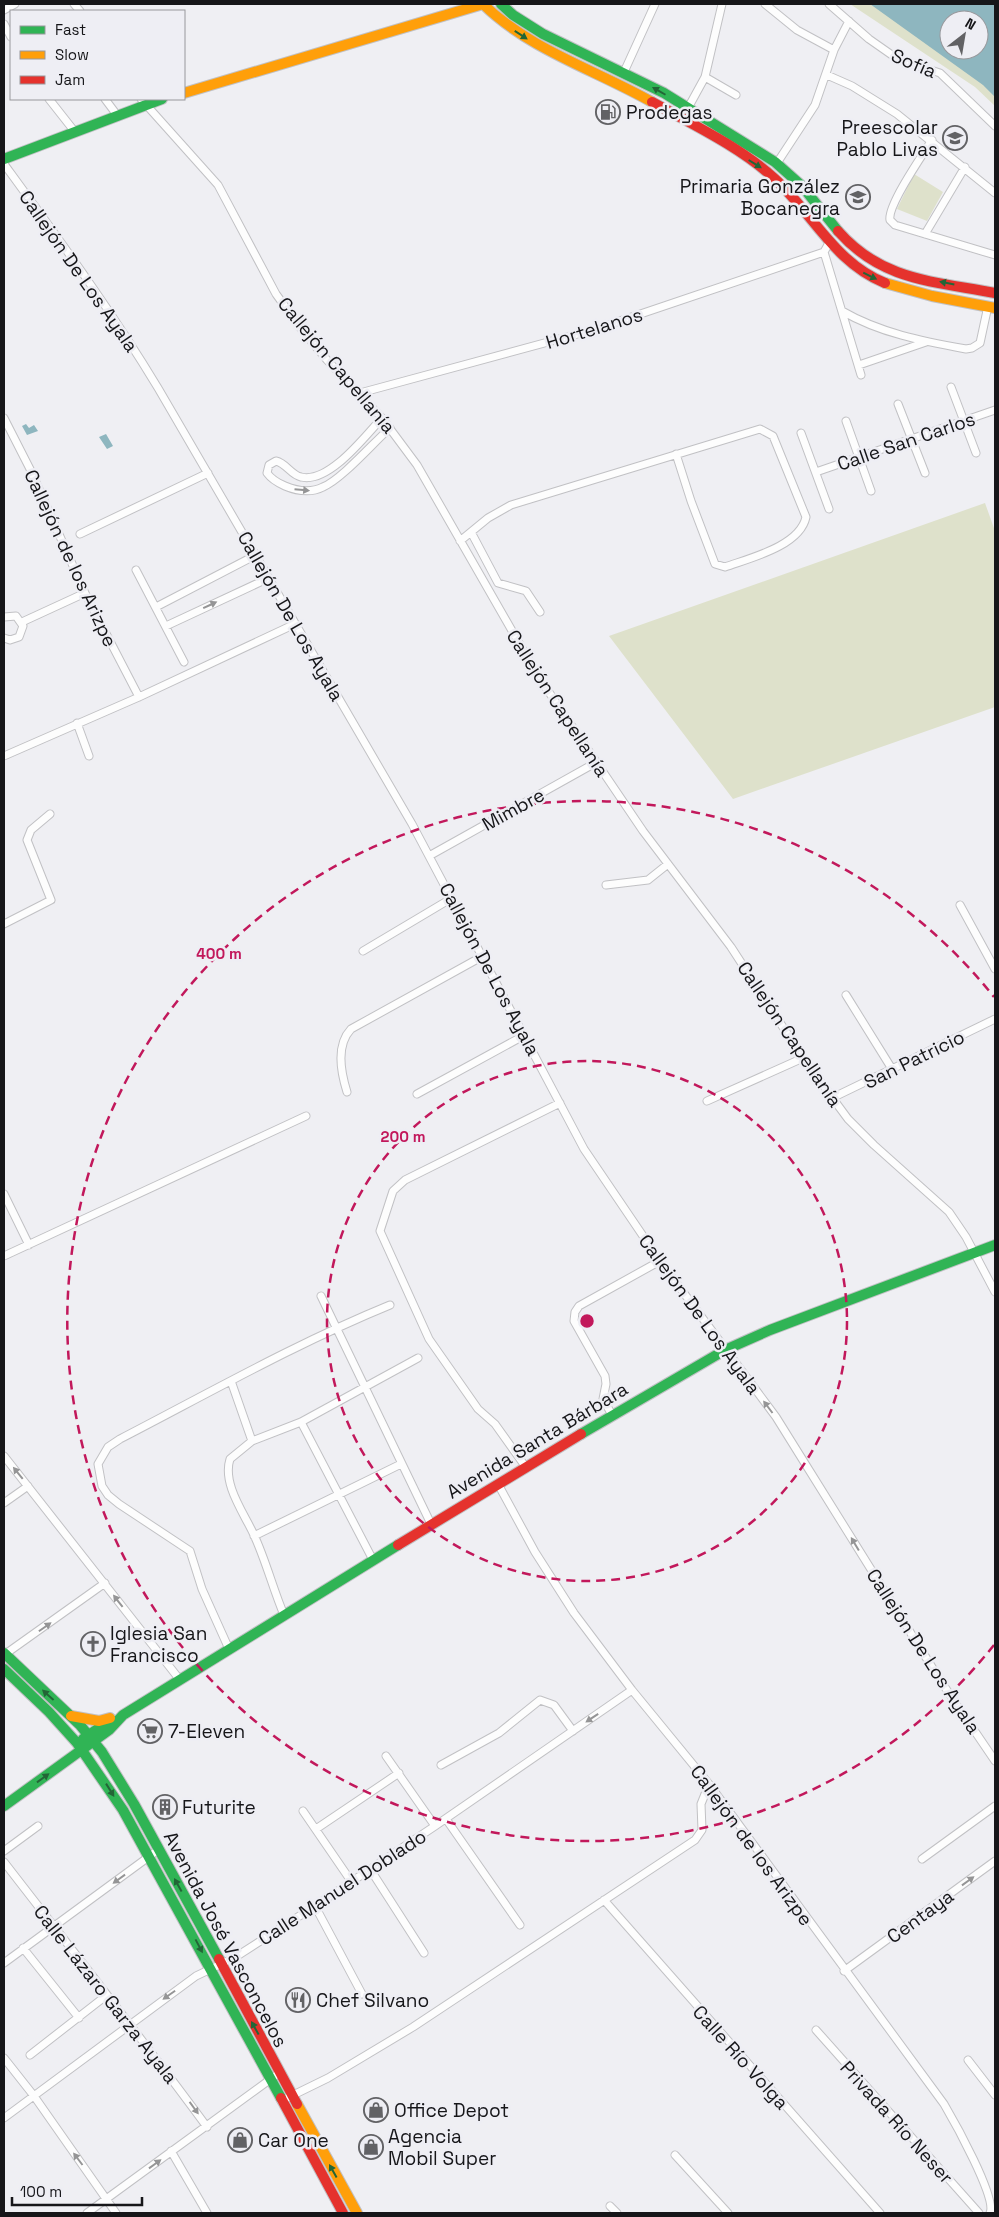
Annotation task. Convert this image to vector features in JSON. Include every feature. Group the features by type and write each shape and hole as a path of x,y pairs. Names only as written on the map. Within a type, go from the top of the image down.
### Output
{"main road":[{"path":"185,93 484,4 498,18 528,40 612,80 760,167 786,189 827,248 873,278 991,307"},
{"path":"501,4 521,21 624,72 688,108 777,163 798,182 855,251 879,265 902,274 995,292"},
{"path":"4,159 116,116 143,101"},
{"name":"Avenida Santa Bárbara","path":"4,1806 119,1716 525,1466 725,1350 770,1330 995,1245"},
{"name":"Avenida José Vasconcelos","path":"4,1655 91,1738 134,1804 357,2213"},
{"name":"Avenida José Vasconcelos","path":"4,1669 49,1712 80,1746 123,1810 150,1856 343,2213"},
{"path":"70,1716 99,1721 119,1716"}],"street":[{"path":"4,10 14,4"},
{"path":"624,72 655,4"},
{"path":"688,108 705,77 722,4"},
{"path":"766,4 797,30 834,50"},
{"name":"Sofía","path":"829,4 899,60 940,72 995,126"},
{"path":"777,163 811,113 827,76 834,50 849,20"},
{"path":"4,24 10,35"},
{"path":"827,76 852,86 897,114 995,192"},
{"path":"705,77 736,95"},
{"path":"50,100 76,132"},
{"path":"106,100 116,116"},
{"name":"Callejón Capellanía","path":"143,101 218,185 276,294 313,344 382,418 417,465 538,676 668,864 730,947 803,1058 832,1098 874,1145 949,1212 975,1253 995,1292"},
{"path":"932,140 904,185 890,214 890,220 895,224 995,255"},
{"name":"Callejón De Los Ayala","path":"4,164 79,266 125,334 208,473 429,856 560,1103 601,1176 660,1261 786,1432 940,1680 995,1761"},
{"path":"925,234 965,167"},
{"path":"827,248 842,311 861,375"},
{"name":"Hortelanos","path":"360,393 596,329 827,248"},
{"path":"842,311 880,330 926,342 966,349 977,346 982,339 991,307"},
{"path":"859,365 926,342"},
{"path":"951,387 976,453"},
{"path":"898,404 910,439 925,473"},
{"name":"Calle San Carlos","path":"816,472 965,422 995,410"},
{"name":"Callejón de los Arizpe","path":"4,418 31,471 85,594 139,697"},
{"path":"382,418 336,465 318,477 296,476 282,463 276,461 269,465 267,473 271,478 291,488 314,490 329,484 390,428"},
{"path":"846,421 871,491"},
{"path":"460,542 471,532 511,505 676,454 760,429 766,430 773,436 806,517 801,528 781,547 725,567 720,567 715,564 691,501 676,454"},
{"path":"800,433 829,509"},
{"path":"359,442 366,450"},
{"path":"80,534 208,473"},
{"path":"471,532 498,583 526,592 540,612"},
{"path":"156,607 256,555"},
{"path":"136,570 184,662"},
{"path":"166,626 269,578"},
{"path":"22,622 85,594"},
{"path":"4,617 12,615 22,622 23,630 18,638 10,640 4,638"},
{"path":"4,756 139,697 295,624"},
{"path":"77,723 89,756"},
{"name":"Mimbre","path":"429,856 597,762"},
{"path":"4,924 51,900 27,840 31,830 50,814"},
{"path":"606,884 648,880 668,864"},
{"path":"362,952 452,898"},
{"path":"960,905 995,969"},
{"path":"347,1092 342,1076 341,1060 346,1036 352,1029 483,956"},
{"path":"846,994 892,1069"},
{"name":"San Patricio","path":"832,1098 995,1019"},
{"path":"416,1094 525,1034"},
{"path":"707,1101 803,1058"},
{"path":"525,1466 495,1424 478,1409 429,1339 380,1231 393,1191 405,1180 560,1103"},
{"path":"4,1256 306,1116"},
{"path":"4,1194 29,1245"},
{"path":"612,1415 603,1399 606,1384 604,1376 574,1321 575,1312 579,1306 660,1261"},
{"path":"321,1296 431,1524"},
{"path":"229,1649 202,1589 190,1551 108,1495 102,1486 98,1464 108,1447 120,1439 336,1328 390,1305"},
{"path":"284,1616 254,1536 240,1508 228,1470 230,1459 233,1454 252,1441 301,1422 418,1358"},
{"path":"231,1381 252,1441"},
{"path":"301,1422 373,1560"},
{"path":"4,1456 180,1680"},
{"path":"254,1536 401,1464"},
{"name":"Callejón de los Arizpe","path":"498,1484 549,1577 632,1690 708,1784 947,2110 990,2197 992,2208 990,2213"},
{"path":"4,1502 28,1486"},
{"path":"4,1655 105,1584"},
{"name":"Calle Manuel Doblado","path":"4,2118 131,2023 210,1968 220,1964 315,1906 446,1819 632,1690"},
{"path":"441,1765 499,1733 540,1700 554,1705 573,1731"},
{"path":"386,1756 435,1826"},
{"path":"316,1829 399,1773"},
{"path":"281,2101 328,2078 413,2028 699,1836 703,1826 701,1804 708,1784"},
{"path":"922,1859 995,1806"},
{"path":"303,1811 351,1881"},
{"path":"446,1819 520,1925"},
{"path":"4,1851 38,1826"},
{"path":"4,1963 158,1850"},
{"name":"Centaya","path":"844,1970 995,1861"},
{"name":"Calle Lázaro Garza Ayala","path":"4,1862 107,1995 131,2023 207,2127"},
{"path":"370,1869 424,1954"},
{"name":"Calle Río Volga","path":"604,1900 880,2213"},
{"path":"315,1906 362,1994"},
{"path":"23,1948 79,2018"},
{"path":"30,2055 107,1995"},
{"name":"Privada Río Neser","path":"816,2030 979,2213"},
{"path":"4,2058 34,2096 116,2213"},
{"path":"968,2060 995,2095"},
{"path":"87,2213 271,2081 279,2073"},
{"path":"171,2151 207,2213"},
{"path":"675,2155 728,2213"},
{"path":"610,2206 617,2213"}],"green space":[{"path":"850,4 995,4 995,106 975,87"},
{"path":"914,174 943,192 927,221 897,209"},
{"path":"985,503 995,531 995,707 733,799 609,636"}],"water":[{"path":"870,4 995,4 995,97 983,85 948,60 989,60 989,10 939,10 939,53"},
{"path":"26,424 29,428 34,425 38,431 27,435 22,426"},
{"path":"106,434 113,446 107,449 99,437"}],"traffic: fast":[{"path":"501,4 513,15 543,34 664,93 775,162 802,186 838,231"},
{"path":"4,159 159,100"},
{"path":"581,1434 725,1350 770,1330 995,1245"},
{"path":"4,1806 109,1730 123,1715 398,1545"},
{"path":"4,1653 80,1725 102,1752 134,1804 219,1959"},
{"path":"4,1669 49,1712 77,1743 123,1810 281,2098"},
{"path":"83,1739 111,1720"}],"traffic: slow":[{"path":"185,93 483,4"},
{"path":"483,4 501,20 542,47 652,102"},
{"path":"885,283 932,296 995,308"},
{"path":"71,1716 99,1721 110,1718"},
{"path":"297,2104 357,2213"}],"traffic: jam":[{"path":"652,102 716,137 762,168 789,193 838,251 867,274 885,283"},
{"path":"838,231 855,248 872,260 891,269 930,281 995,293"},
{"path":"398,1545 581,1434"},
{"path":"219,1959 297,2104"},
{"path":"281,2098 343,2213"}],"place":[{"name":"Prodegas","path":"608,112"},
{"name":"Preescolar Pablo Livas","path":"955,138"},
{"name":"Primaria González Bocanegra","path":"858,197"},
{"name":"Iglesia San Francisco","path":"93,1644"},
{"name":"7-Eleven","path":"150,1731"},
{"name":"Futurite","path":"165,1807"},
{"name":"Chef Silvano","path":"298,2000"},
{"name":"Office Depot","path":"376,2110"},
{"name":"Car One","path":"240,2140"},
{"name":"Agencia Mobil Super","path":"371,2147"}]}
